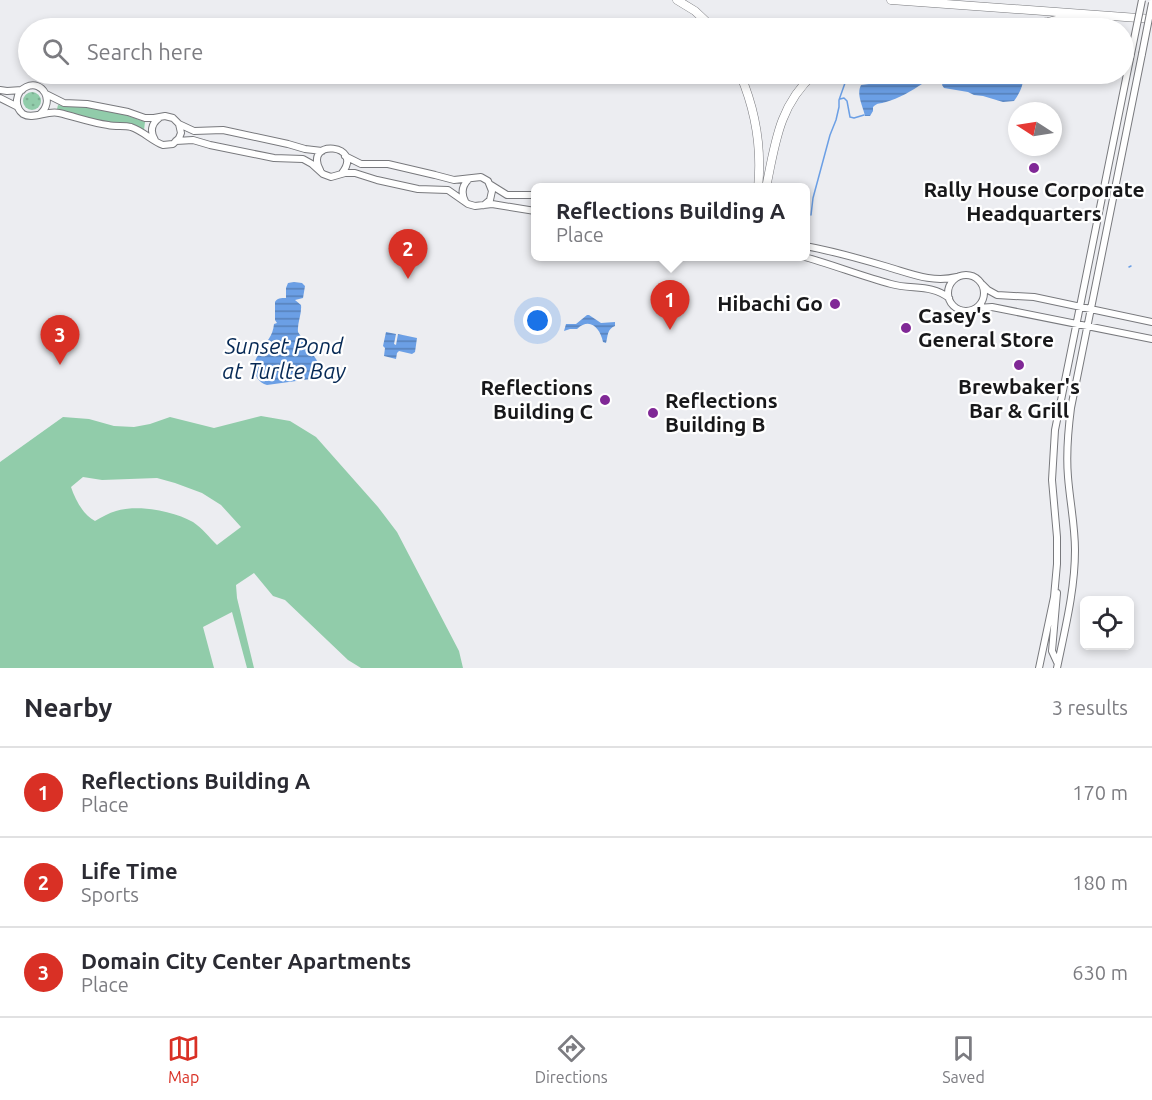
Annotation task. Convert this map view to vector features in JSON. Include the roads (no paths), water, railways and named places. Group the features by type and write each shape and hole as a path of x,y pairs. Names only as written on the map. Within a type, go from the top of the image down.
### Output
{"highway":[{"path":"676,0 702,18"},
{"path":"891,0 1152,19"},
{"path":"1068,18 1087,14"},
{"path":"744,84 755,120 759,158 758,183"},
{"path":"767,183 783,117 794,96 805,84"}],"main road":[{"path":"1134,39 1142,0"},
{"path":"1057,666 1071,601 1075,566 1068,476 1070,420 1152,3"},
{"path":"1057,666 1052,651 1057,600 1057,537 1052,480 1053,443 1125,84"},
{"path":"0,90 21,90 35,86 64,104 87,104 128,112 145,118 169,116 194,131 223,130 322,151"},
{"path":"21,90 17,98 18,107 27,116 50,112 109,126 132,127 164,145 176,141 181,133 179,124"},
{"path":"40,114 46,107 46,94"},
{"path":"0,98 18,107"},
{"path":"156,141 152,128 160,117"},
{"path":"176,141 193,140 210,146 274,158 303,159 323,174 331,177 355,173 418,189 448,190 472,206 492,204 531,210"},
{"path":"320,172 317,161 322,151 334,147 341,150 346,159 345,168 339,175"},
{"path":"345,156 361,164 388,164 454,180 481,177 507,195 531,195"},
{"path":"465,201 462,194 468,180"},
{"path":"483,205 491,196 490,184"},
{"path":"810,247 922,278 937,280 966,274 974,276 994,294 1000,296 1028,296 1152,322"},
{"path":"810,259 894,285 934,289 949,298"},
{"path":"957,277 949,286 949,298 952,305 963,311 992,307 1152,339"},
{"path":"977,308 984,298 983,285"},
{"path":"1039,668 1054,597 1057,568"},
{"path":"1041,658 1046,668"}],"water":[{"path":"922,84 895,99 876,104 870,116 865,116 860,97 861,85"},
{"path":"1022,84 1014,101 1003,102 944,88 942,85"},
{"name":"Sunset Pond at Turlte Bay","path":"294,282 305,286 303,298 295,300 301,305 298,332 322,368 322,374 318,378 267,385 256,377 254,367 256,358 271,336 274,324 277,323 275,302 286,298 288,283"},
{"path":"587,315 601,323 615,322 615,326 609,331 606,343 603,342 600,332 590,324 564,331 566,324 576,324"},
{"path":"386,332 396,334 394,344 396,345 398,334 417,338 415,352 412,354 399,351 396,359 384,356 383,346"}],"waterway":[{"path":"811,215 813,198 845,84"},
{"path":"840,99 844,98 847,101 850,117 864,115"}],"place":[{"name":"Rally House Corporate Headquarters","path":"1034,168"},
{"name":"Life Time","path":"408,279"},
{"name":"Hibachi Go","path":"835,304"},
{"name":"Casey's General Store","path":"906,328"},
{"name":"Reflections Building A","path":"670,330"},
{"name":"Domain City Center Apartments","path":"60,365"},
{"name":"Brewbaker's Bar & Grill","path":"1019,365"},
{"name":"Reflections Building C","path":"605,400"},
{"name":"Reflections Building B","path":"653,413"}]}
